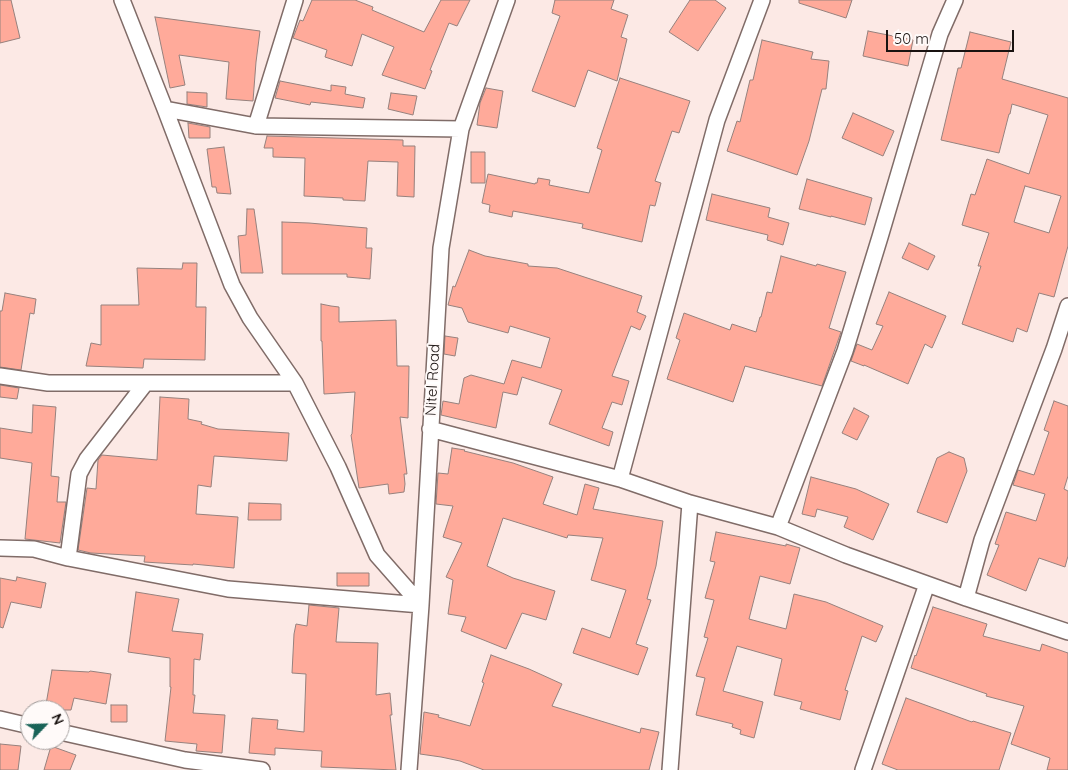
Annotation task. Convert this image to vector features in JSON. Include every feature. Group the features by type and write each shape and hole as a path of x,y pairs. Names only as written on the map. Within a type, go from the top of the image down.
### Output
{"street":[{"path":"122,0 232,285 250,318 294,384 338,468 377,555 421,606"},
{"path":"256,126 295,0"},
{"name":"Nitel Road","path":"409,770 421,606 441,248 461,129 507,0"},
{"path":"620,479 717,120 762,0"},
{"path":"778,526 844,351 940,34 955,0"},
{"path":"165,110 256,126 461,129"},
{"path":"966,598 982,540 1054,349 1068,306"},
{"path":"0,376 48,383 294,384"},
{"path":"68,558 79,474 87,459 145,384"},
{"path":"430,429 620,479 690,503 778,526 846,555 1068,632"},
{"path":"670,770 690,503"},
{"path":"0,548 34,549 68,558 228,589 421,606"},
{"path":"863,770 927,584"},
{"path":"0,719 20,724"},
{"path":"70,734 185,760 262,770"}],"building":[{"path":"0,0 11,0 20,38 0,43"},
{"path":"312,0 355,0 373,7 372,10 424,32 441,0 470,0 457,26 449,23 430,70 432,71 425,89 382,75 394,47 362,34 352,66 325,57 327,50 293,38 300,20 303,21"},
{"path":"555,0 614,0 611,9 628,15 621,37 627,39 617,81 588,70 575,107 532,91 560,16 552,13"},
{"path":"690,0 715,0 726,8 698,51 669,32"},
{"path":"799,0 852,0 846,18 799,3"},
{"path":"155,17 260,31 253,101 226,99 229,62 179,55 185,85 170,88"},
{"path":"868,31 913,40 908,66 863,56"},
{"path":"970,32 1011,42 1002,79 1068,98 1068,246 1054,297 1039,293 1027,332 1017,328 1013,342 962,324 981,266 978,266 989,233 962,225 971,194 975,195 987,159 1029,174 1048,115 1012,104 999,153 941,140 958,68 961,68","holes":["1025,186 1061,196 1049,233 1014,222"]},
{"path":"762,40 813,52 811,59 829,61 826,89 822,89 809,141 797,175 727,151 737,121 740,122 750,80 753,80"},
{"path":"620,78 690,101 679,133 672,131 655,181 661,183 655,206 650,205 642,242 582,228 583,224 513,211 512,217 489,212 490,205 482,203 488,174 535,184 538,178 550,180 549,185 589,193 602,150 597,148"},
{"path":"280,81 331,91 331,85 346,87 345,94 365,98 363,108 311,102 310,105 275,98"},
{"path":"486,88 503,91 497,128 477,125 480,103"},
{"path":"187,92 207,93 207,107 187,104"},
{"path":"391,93 417,96 413,115 388,109"},
{"path":"853,113 894,131 883,156 842,138"},
{"path":"188,123 210,127 210,138 189,138"},
{"path":"267,136 403,140 403,146 415,146 414,197 397,196 398,162 368,161 365,201 304,196 305,158 273,157 273,148 264,148"},
{"path":"224,147 231,194 217,193 216,187 212,187 207,149"},
{"path":"471,152 485,152 485,183 471,183"},
{"path":"807,179 872,198 865,225 799,209"},
{"path":"712,194 770,208 768,217 789,223 783,245 767,240 768,235 706,220"},
{"path":"247,209 254,209 263,273 241,273 238,236 246,235"},
{"path":"282,222 367,228 366,248 372,248 370,279 347,277 347,274 282,274"},
{"path":"909,243 935,256 928,270 902,258"},
{"path":"469,250 485,256 528,264 528,266 557,268 642,296 637,312 646,316 640,330 631,326 612,376 629,381 622,405 612,402 602,428 613,432 609,446 549,424 562,390 522,377 517,395 503,392 496,428 441,415 443,401 459,404 464,378 471,375 504,384 512,360 541,368 550,338 510,326 508,333 468,322 462,308 448,305 453,286 455,287"},
{"path":"781,256 846,272 829,328 841,332 822,386 745,366 733,402 667,379 680,340 676,338 684,313 730,330 732,324 756,332 767,292 772,293"},
{"path":"183,263 197,263 196,307 206,307 205,360 144,359 143,368 86,366 91,343 101,345 101,305 139,305 137,268 182,269"},
{"path":"889,292 946,316 932,348 925,344 908,384 851,361 857,344 872,350 883,326 876,324"},
{"path":"5,293 36,299 34,314 30,313 21,370 0,367 0,311 2,311"},
{"path":"321,304 339,307 339,322 396,320 397,366 409,366 408,418 400,417 407,474 404,474 404,492 389,494 388,484 359,488 351,435 355,392 324,394"},
{"path":"445,336 458,338 455,356 444,354"},
{"path":"0,385 19,388 17,399 0,397"},
{"path":"160,397 189,399 188,419 202,422 201,424 218,429 289,433 287,461 214,456 211,487 198,485 196,514 238,517 234,568 144,562 145,556 91,553 78,550 87,488 96,489 98,460 102,455 157,460"},
{"path":"1054,401 1068,406 1068,476 1064,489 1068,491 1068,556 1065,567 1039,558 1026,591 987,575 999,545 995,544 1006,512 1036,521 1045,494 1013,485 1018,470 1034,475 1049,432 1044,430"},
{"path":"33,405 56,407 51,476 59,477 57,502 66,502 60,543 25,539 32,463 0,458 0,428 32,433"},
{"path":"854,408 869,416 857,440 842,433"},
{"path":"452,448 513,463 553,477 543,504 577,515 585,484 599,488 593,509 663,521 656,566 647,599 651,600 636,644 648,648 638,675 573,653 582,628 610,638 626,590 591,580 603,538 568,535 567,538 503,518 487,566 513,578 555,591 546,620 522,613 506,649 461,631 466,617 448,614 453,580 446,577 462,543 443,537 453,506 436,504 438,473 448,474"},
{"path":"949,452 964,458 967,471 947,523 917,512 937,458"},
{"path":"811,477 856,489 889,504 873,540 844,527 848,517 817,509 815,517 802,514"},
{"path":"249,503 281,504 281,520 248,520"},
{"path":"716,532 800,548 790,584 760,576 749,619 786,629 794,594 826,602 883,626 876,642 862,636 845,690 848,691 840,720 800,709 802,702 774,695 782,659 737,646 723,691 763,702 754,738 740,734 741,730 732,727 733,724 696,715 705,678 696,676 708,638 704,637 714,600 705,598 715,562 710,561"},
{"path":"337,573 369,573 369,586 337,586"},
{"path":"17,577 46,583 41,608 11,602 3,628 0,627 0,578 16,581"},
{"path":"136,592 179,599 172,631 203,634 200,660 194,659 193,695 195,695 193,713 225,715 222,753 196,751 197,744 165,741 171,687 170,658 128,652"},
{"path":"309,605 339,608 336,642 378,643 376,695 390,693 392,715 390,715 396,770 321,767 322,751 275,748 275,755 249,753 252,718 278,720 277,729 304,732 306,674 292,673 296,624 307,626"},
{"path":"933,607 987,624 983,636 1040,651 1042,644 1068,653 1068,770 1047,770 1050,758 1011,744 1024,706 986,696 987,694 911,668"},
{"path":"491,655 562,684 552,706 640,733 641,728 659,732 649,770 484,770 460,761 420,754 424,712 470,726"},
{"path":"52,670 90,671 111,674 106,704 74,698 70,710 70,700 47,700"},
{"path":"906,698 972,722 1011,733 999,770 898,770 882,764"},
{"path":"111,705 127,705 127,722 111,722"},
{"path":"0,744 20,746 18,770 0,770"},
{"path":"50,750 62,750 76,755 70,770 44,770"}]}
